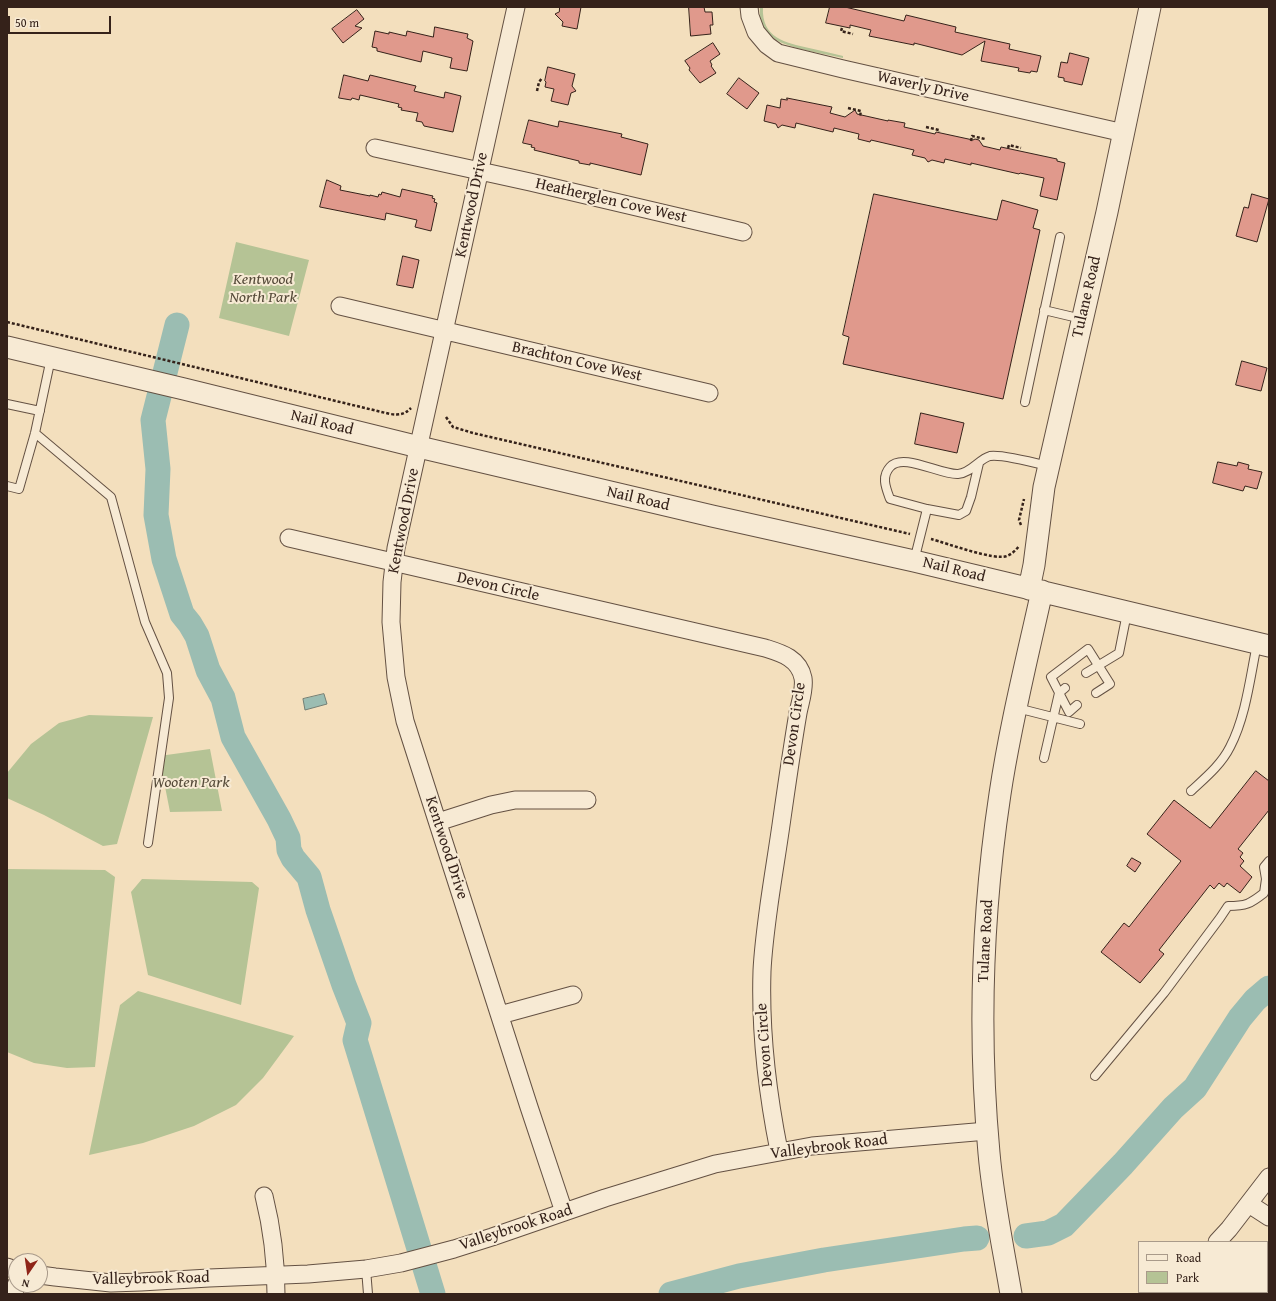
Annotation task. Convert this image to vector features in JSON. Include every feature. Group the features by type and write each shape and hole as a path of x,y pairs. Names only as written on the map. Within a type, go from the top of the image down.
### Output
{"street":[{"name":"Waverly Drive","path":"749,7 750,16 756,32 767,45 778,53 1124,133"},
{"name":"Tulane Road","path":"1011,1294 997,1216 987,1131 983,1046 985,929 991,864 1000,793 1035,590 1034,565 1044,487 1124,133 1150,7"},
{"name":"Kentwood Drive","path":"513,8 480,171 396,548 391,622 396,677 410,740 564,1212"},
{"name":"Heatherglen Cove West","path":"375,148 743,232"},
{"name":"Brachton Cove West","path":"340,306 709,393"},
{"name":"Nail Road","path":"7,347 419,447 712,516 914,560 1128,613 1266,644"},
{"name":"Devon Circle","path":"289,538 765,648 788,656 798,666 803,677 804,685 798,712 778,842 762,970 762,1009 765,1066 771,1112 779,1151"},
{"path":"438,822 491,805 516,800 587,800"},
{"path":"500,1015 573,994"},
{"name":"Valleybrook Road","path":"48,1276 111,1283 276,1276 366,1269 401,1263 454,1249 715,1164 812,1146 987,1131"},
{"path":"1218,1241 1249,1204 1269,1177"},
{"path":"264,1196 271,1229 276,1276 276,1294"},
{"path":"1249,1204 1269,1217"}],"lane":[{"path":"1025,402 1060,237"},
{"path":"1044,310 1082,319"},
{"path":"7,486 19,489 36,433 51,357"},
{"path":"7,404 40,411"},
{"path":"36,433 112,497 145,622 167,673 169,698 148,843"},
{"path":"979,463 966,511 959,515 927,509 890,499 885,486 885,472 892,465 905,462 958,474 970,470 979,463 990,456 1010,458 1049,466"},
{"path":"914,560 927,509"},
{"path":"1086,673 1119,653 1128,613"},
{"path":"1191,791 1214,770 1230,748 1266,644"},
{"path":"1077,705 1069,712 1062,691 1051,677 1088,650 1110,684 1096,693"},
{"path":"1044,758 1053,717 1062,691"},
{"path":"1016,707 1080,724"},
{"path":"1095,1076 1164,993 1228,906 1243,906 1264,893 1266,879 1264,867 1269,861"},
{"path":"366,1269 368,1294"}],"path":[{"path":"842,28 841,31 852,34"},
{"path":"537,91 539,82 542,78"},
{"path":"848,108 861,111 860,116"},
{"path":"926,127 939,130 939,132"},
{"path":"971,141 972,136 984,139"},
{"path":"1008,148 1009,145 1021,148"},
{"path":"7,322 390,414 399,415 406,413 413,404"},
{"path":"446,417 453,426 473,433 920,536 996,557 1008,556 1018,547 1020,542"},
{"path":"1022,528 1019,520 1025,493"}],"green space":[{"path":"760,7 763,7 763,17 766,26 777,37 792,44 843,56 843,58 800,49 774,39 763,27 760,18"},
{"name":"Kentwood North Park","path":"236,242 309,260 289,336 219,318"},
{"path":"89,715 153,717 117,844 103,846 44,815 7,798 7,773 31,744 59,723"},
{"name":"Wooten Park","path":"210,749 222,811 170,812 159,756"},
{"path":"7,869 105,870 115,877 95,1067 67,1068 34,1063 7,1052"},
{"path":"142,879 252,882 259,888 241,1005 148,975 131,892"},
{"path":"138,991 294,1036 263,1078 236,1105 194,1126 143,1143 89,1155 120,1005"}],"water":[{"path":"324,694 327,704 305,710 303,699"}],"building":[{"path":"560,7 581,7 577,29 562,26 563,22 555,14 559,12"},
{"path":"689,7 704,7 705,12 712,12 713,25 710,25 711,34 691,36"},
{"path":"830,7 845,7 904,21 906,15 956,27 955,32 1010,44 1009,49 1041,56 1037,72 1031,71 1030,73 1018,71 1019,68 981,61 985,41 962,55 914,43 914,45 869,36 871,30 850,25 850,28 826,23"},
{"path":"357,10 364,19 355,26 362,28 343,43 332,29"},
{"path":"435,27 468,34 467,38 473,41 467,71 450,68 452,58 423,51 421,62 377,51 377,48 372,47 375,31 389,34 389,32 406,36 407,31 433,37"},
{"path":"713,43 720,54 710,61 711,66 716,73 700,83 689,70 690,68 685,61"},
{"path":"1070,53 1089,58 1082,85 1064,81 1064,78 1058,77 1061,62 1067,63"},
{"path":"548,67 575,74 572,86 576,91 571,93 568,105 551,101 554,89 545,87"},
{"path":"344,75 368,81 370,75 416,86 414,91 444,98 445,92 461,96 453,132 424,126 422,122 416,121 418,113 401,110 402,108 398,107 399,104 360,95 359,100 352,98 351,100 339,98"},
{"path":"739,78 759,93 747,109 727,94"},
{"path":"787,98 832,107 830,113 845,117 855,110 857,114 905,123 904,127 935,134 936,132 973,140 975,139 979,140 983,146 1000,150 1001,147 1057,159 1057,161 1065,163 1057,200 1040,196 1044,178 945,159 944,163 932,160 928,162 925,158 912,155 914,150 871,140 870,142 858,139 859,134 834,128 833,132 796,123 795,128 782,125 778,128 776,124 764,121 767,105 780,108 781,99 787,100"},
{"path":"529,120 558,127 559,121 622,134 621,137 648,144 641,175 590,163 590,165 579,163 579,161 534,150 535,148 531,147 532,145 523,143"},
{"path":"327,180 341,186 340,190 370,196 378,197 382,192 400,197 402,189 433,196 432,198 435,199 434,202 437,203 431,231 415,227 417,220 386,213 385,220 320,207"},
{"path":"874,194 997,220 1002,200 1038,210 1033,228 1040,230 1003,399 843,364 849,337 843,335"},
{"path":"1252,194 1269,199 1257,242 1236,236 1244,207 1248,208"},
{"path":"403,256 419,260 413,288 397,285"},
{"path":"1242,361 1267,368 1261,391 1236,385"},
{"path":"921,413 964,423 957,453 915,444"},
{"path":"1218,462 1237,466 1238,462 1249,465 1248,469 1262,472 1257,489 1245,486 1243,491 1213,483"},
{"path":"1256,771 1269,781 1269,810 1238,849 1243,853 1240,857 1244,861 1240,866 1252,877 1240,893 1227,883 1224,887 1219,883 1214,889 1210,885 1159,950 1164,954 1140,983 1101,952 1124,923 1129,927 1181,861 1147,834 1174,800 1210,828"},
{"path":"1132,858 1141,863 1135,872 1127,866"}],"waterway":[{"path":"177,325 153,420 158,469 156,515 164,559 182,614 197,636 208,670 223,698 233,737 279,819 288,838 289,850 293,858 309,877 318,910 359,1023 355,1040 433,1294"},
{"path":"1026,1236 1048,1233 1064,1225 1123,1164 1173,1108 1195,1088 1240,1018 1255,1000 1269,988"},
{"path":"671,1294 739,1276 824,1260 977,1238"}]}
